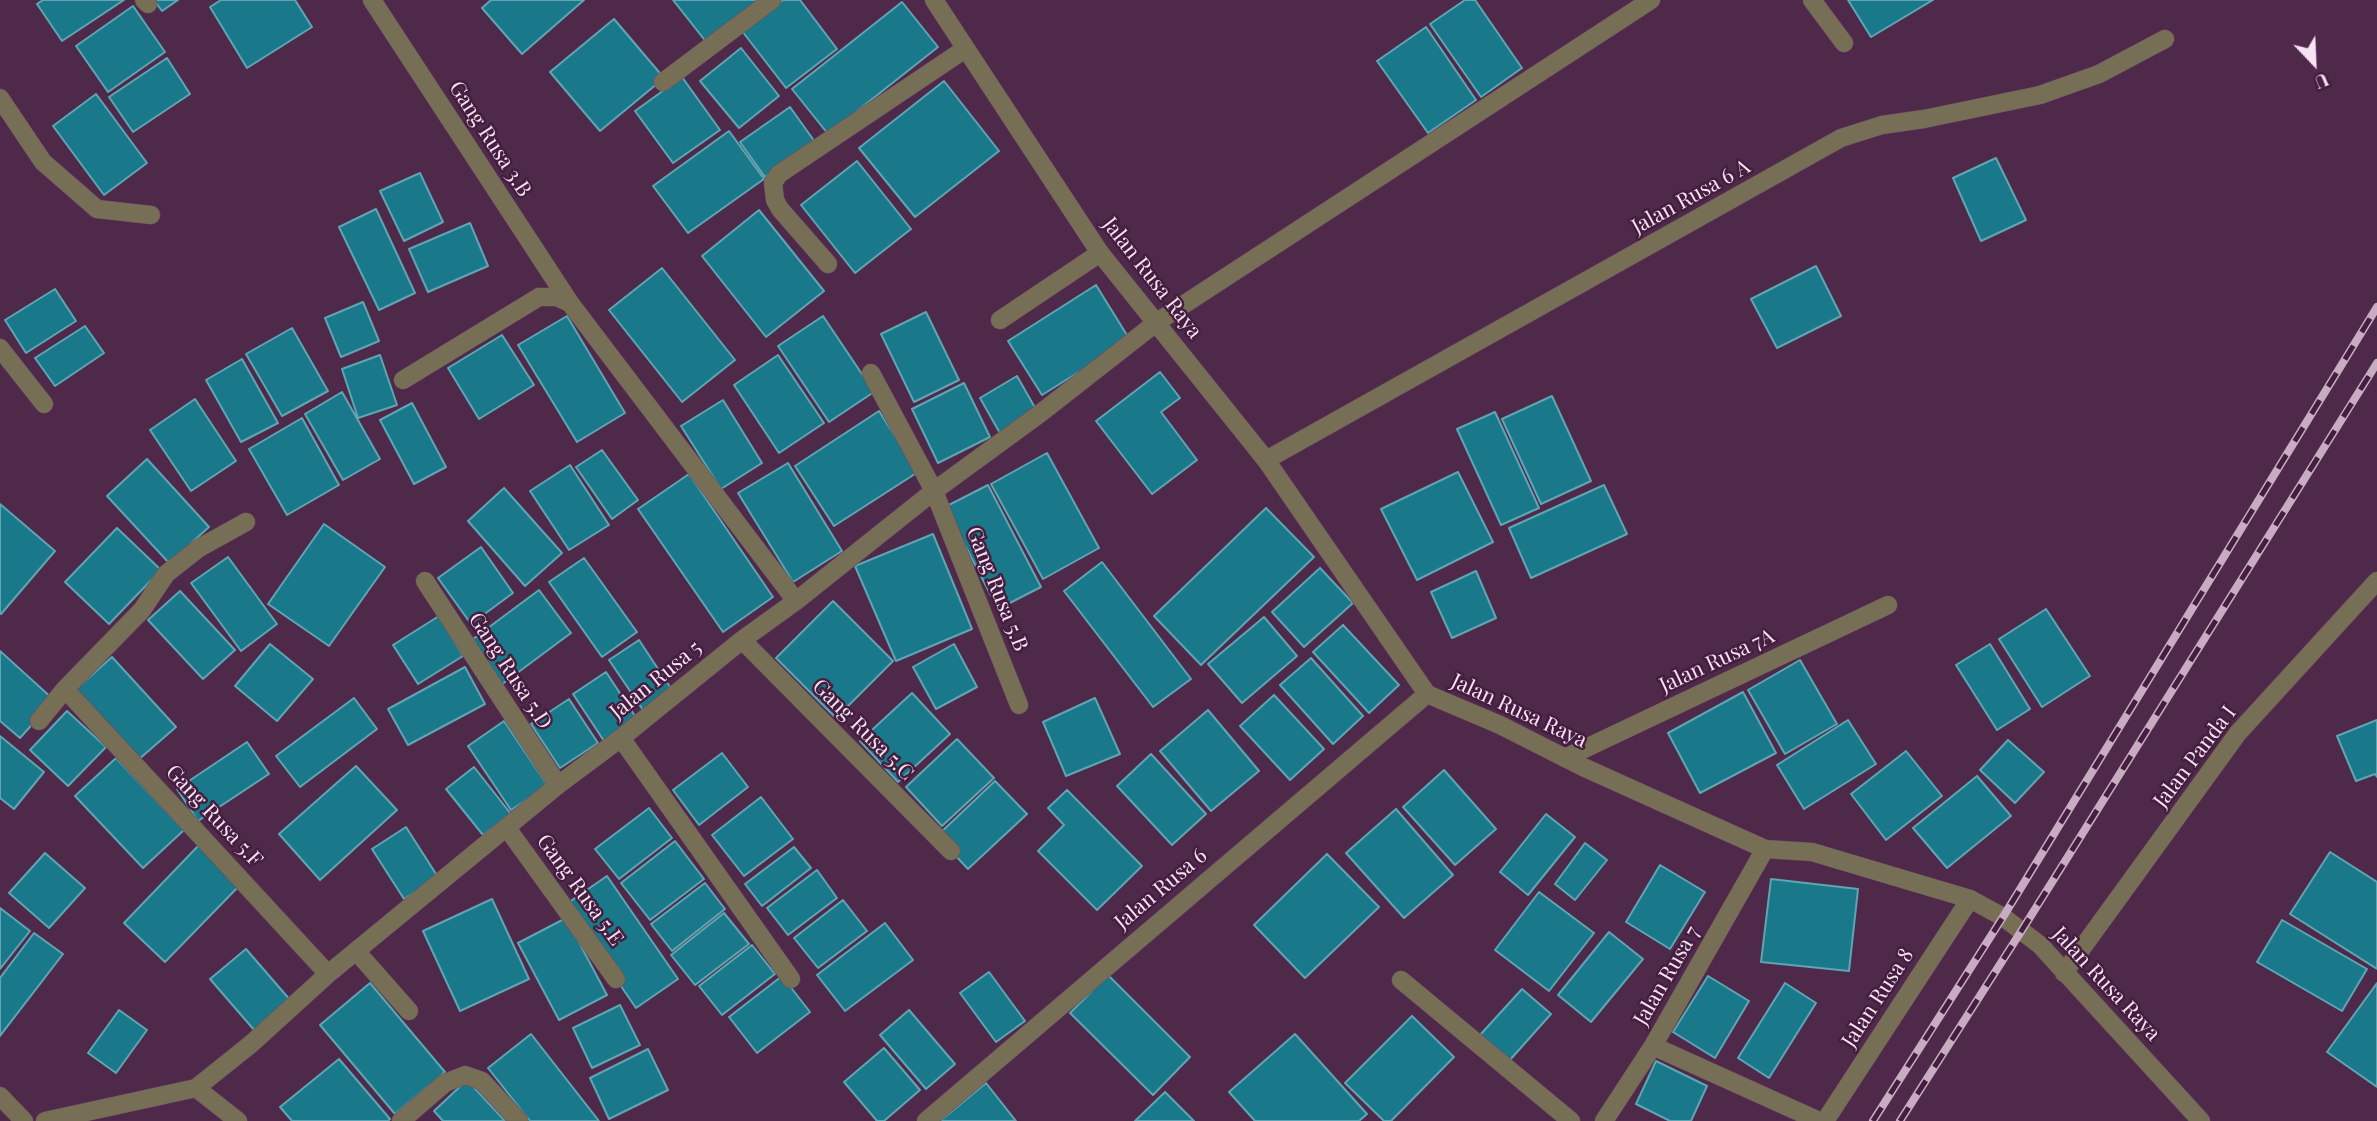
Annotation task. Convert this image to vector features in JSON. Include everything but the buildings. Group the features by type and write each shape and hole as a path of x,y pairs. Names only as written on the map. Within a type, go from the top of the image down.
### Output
{"street":[{"name":"Gang Rusa 3.B","path":"372,0 570,303 796,601"},
{"path":"663,82 772,0"},
{"name":"Jalan Rusa Raya","path":"934,0 1100,253 1266,460 1427,694 1500,725 1565,758 1765,849 1812,852 1970,900 2004,917 2040,944 2201,1121"},
{"name":"Jalan Rusa 5","path":"196,1088 251,1044 328,974 558,785 933,491 1042,412 1157,322 1651,0"},
{"path":"1812,0 1844,43"},
{"name":"Jalan Rusa 6 A","path":"1266,460 1841,138 1882,125 2040,95 2099,74 2165,39"},
{"path":"828,264 780,209 775,200 773,183 779,174 965,49"},
{"path":"0,98 43,162 97,209 151,215"},
{"path":"1000,320 1100,253"},
{"path":"403,380 540,297 557,297 570,303"},
{"path":"0,348 44,404"},
{"name":"Gang Rusa 5.B","path":"871,373 933,491 1019,705"},
{"path":"39,721 65,689 142,610 166,574 199,548 246,522"},
{"name":"Gang Rusa 5.D","path":"425,581 558,785"},
{"name":"Jalan Panda I","path":"2064,973 2238,733 2377,581"},
{"name":"Jalan Rusa 7A","path":"1565,758 1888,605"},
{"name":"Gang Rusa 5.C","path":"742,640 951,851"},
{"name":"Gang Rusa 5.F","path":"65,689 328,974"},
{"name":"Jalan Rusa 6","path":"926,1121 1427,694"},
{"path":"621,738 791,979"},
{"name":"Gang Rusa 5.E","path":"507,828 615,979"},
{"name":"Jalan Rusa 7","path":"1604,1121 1653,1045 1765,849"},
{"name":"Jalan Rusa 8","path":"1825,1121 1970,900"},
{"path":"356,951 409,1011"},
{"path":"1401,980 1571,1121"},
{"path":"1653,1045 1819,1121"},
{"path":"401,1121 444,1083 465,1075 482,1082 519,1121"},
{"path":"45,1121 196,1088 238,1121"},
{"path":"0,1096 24,1121"}],"railway":[{"path":"1873,1121 2003,917 2377,307"},
{"path":"1900,1121 2377,363"}]}
